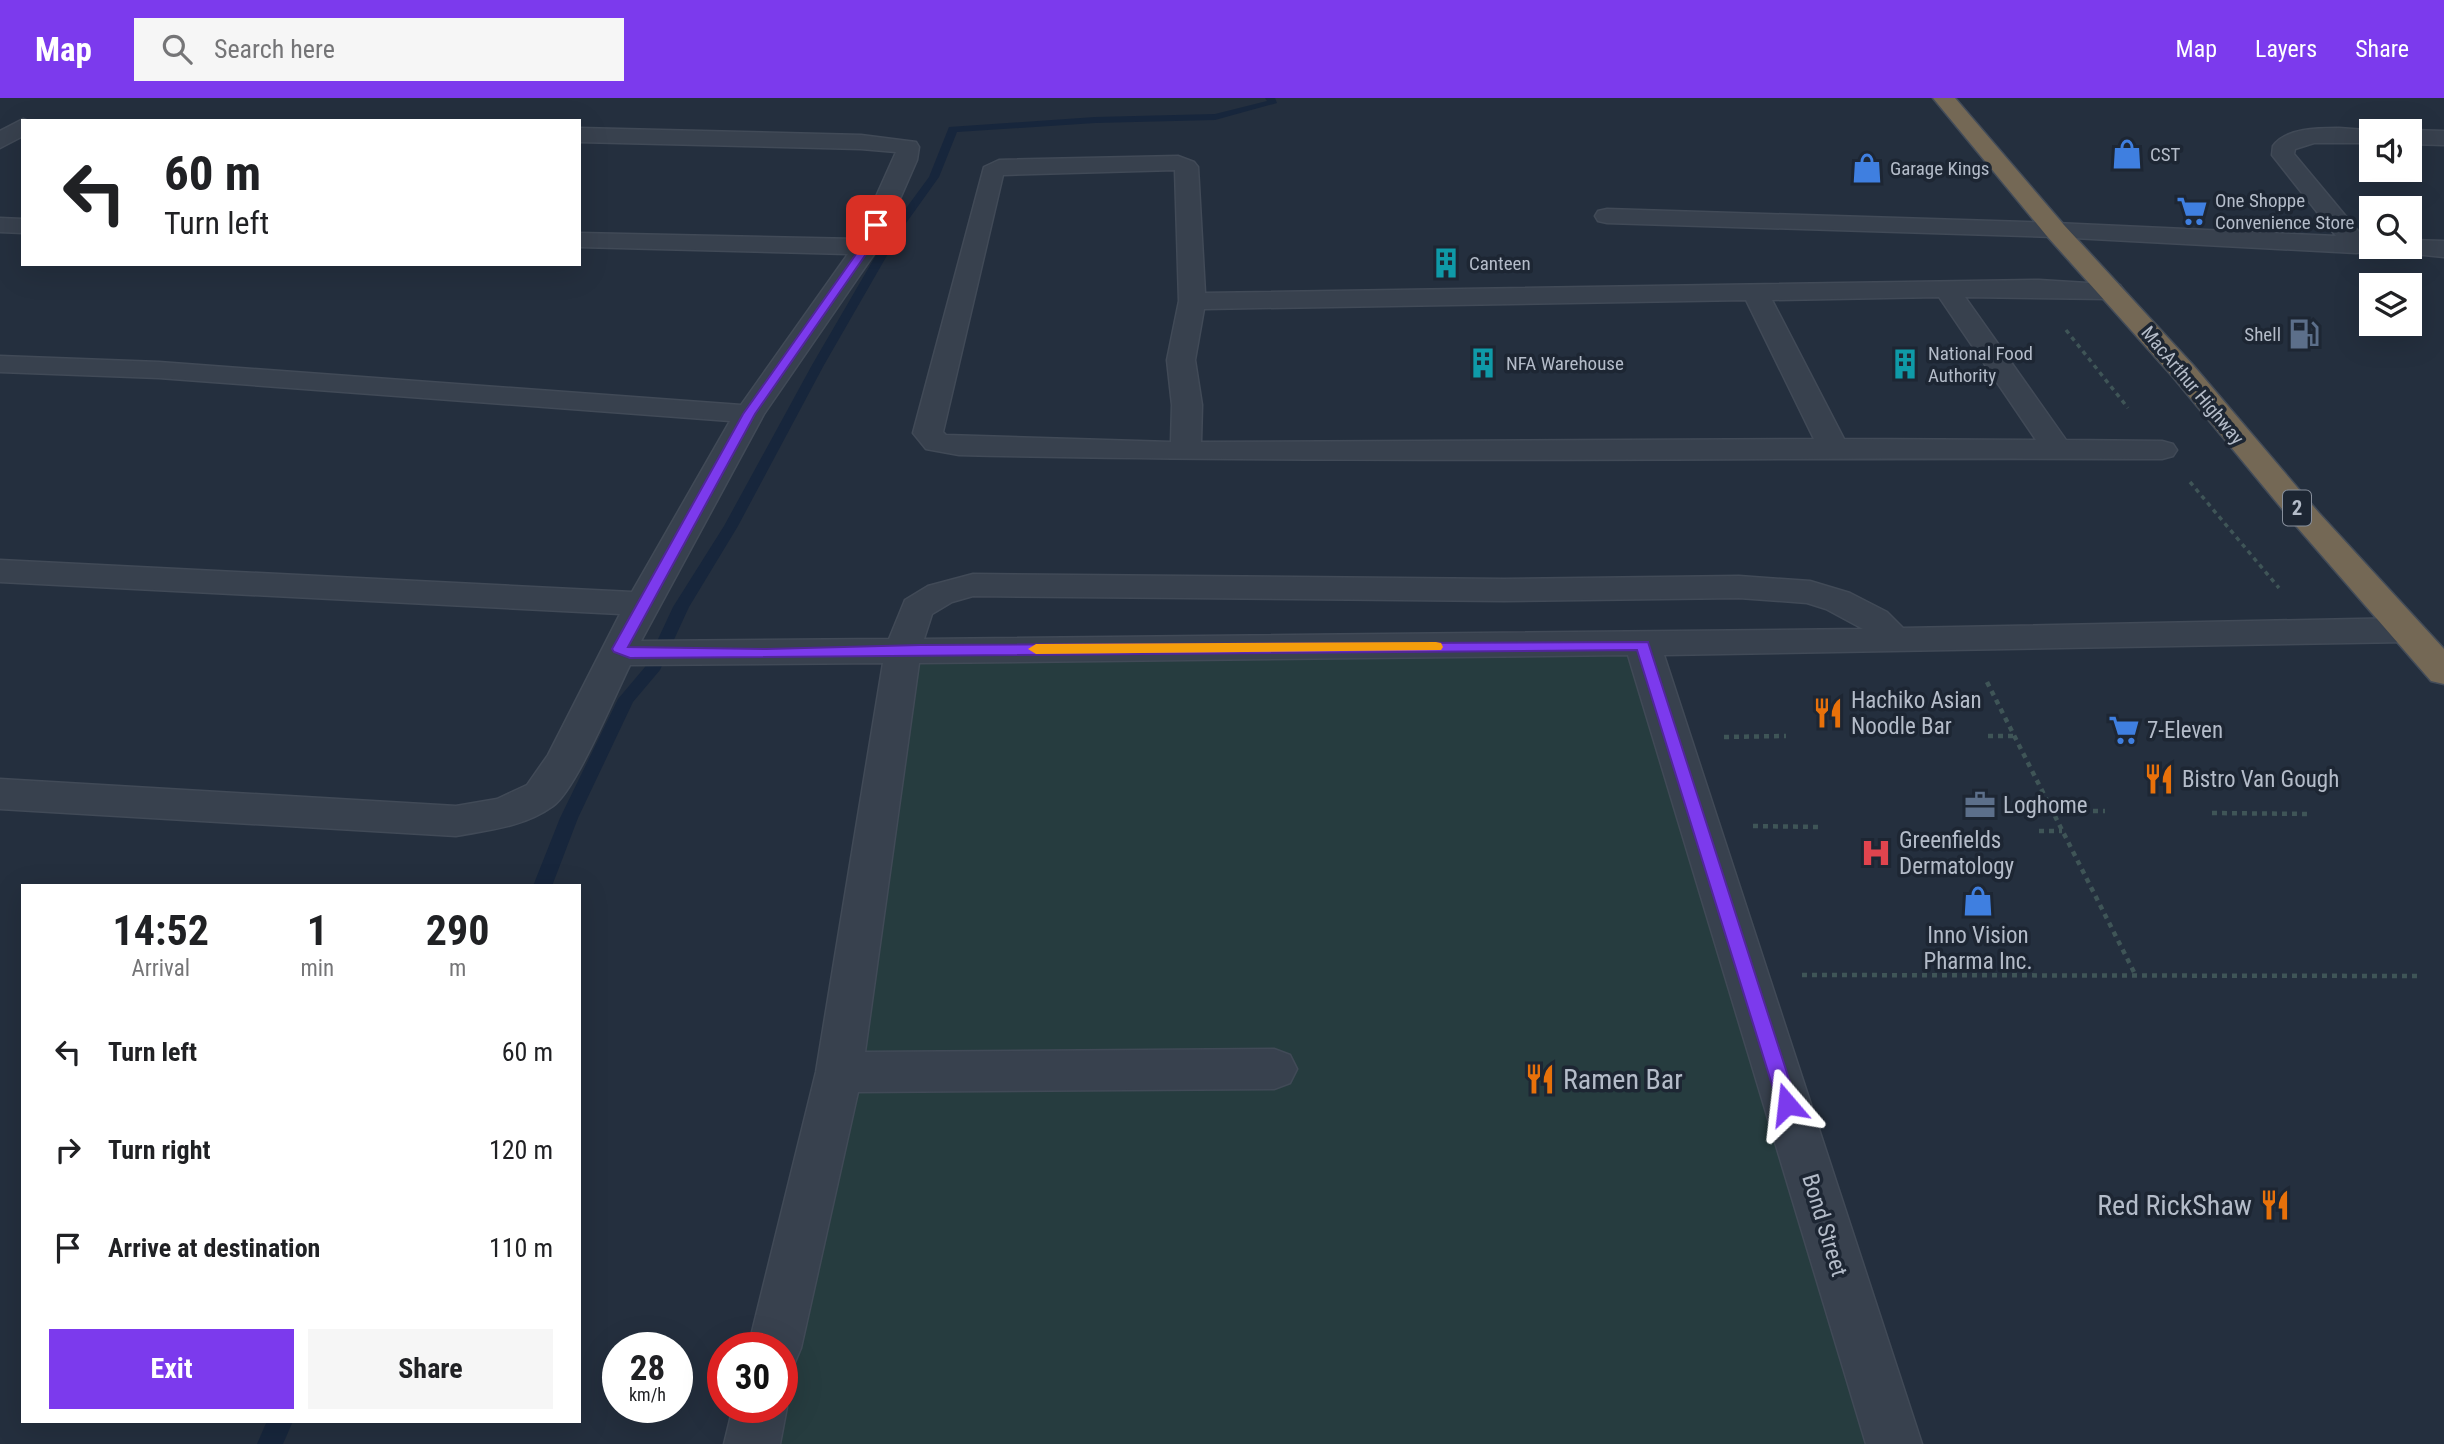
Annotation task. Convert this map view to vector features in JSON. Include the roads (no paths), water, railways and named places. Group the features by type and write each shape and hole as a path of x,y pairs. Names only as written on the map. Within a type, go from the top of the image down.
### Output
{"highway":[{"name":"MacArthur Highway","path":"1944,98 2055,230 2183,371 2308,520 2444,672"}],"street":[{"path":"0,120 21,121"},
{"path":"0,141 21,127"},
{"path":"0,794 456,821 505,813 541,795 564,762 624,651 642,604 749,414 866,247 906,160 908,147 861,142 581,135"},
{"path":"2359,136 2317,137 2290,141 2284,146 2283,155 2359,239"},
{"path":"2425,138 2444,157"},
{"path":"1186,451 1187,405 1181,360 1192,301 1186,167 1178,163 1162,163 999,167 992,172 928,433 937,443 959,446 1186,451 1834,448 2162,450"},
{"path":"1607,216 2055,230 2359,245"},
{"path":"0,225 21,226"},
{"path":"581,240 866,247"},
{"path":"2422,248 2444,249"},
{"path":"1192,301 2039,288 2111,291"},
{"path":"1947,290 2057,449"},
{"path":"1755,293 1834,448"},
{"path":"0,364 159,370 749,414"},
{"path":"0,570 642,604"},
{"path":"778,1332 839,1072 903,650 917,608 940,594 973,585 1504,590 1739,587 1810,592 1838,601 1875,620 1892,638"},
{"path":"624,651 687,654 1643,645 1892,638 2407,631"},
{"name":"Bond Street","path":"1643,645 1894,1444"},
{"path":"839,1072 1274,1069"},
{"path":"752,1444 757,1423"}],"waterway":[{"path":"543,884 569,818 626,699 652,670 681,607 731,526 818,365 899,226 934,177 953,129 1095,120 1215,117 1272,103 1270,98"},
{"path":"270,1444 279,1423"}],"place":[{"name":"CST","path":"2127,154"},
{"name":"Garage Kings","path":"1867,168"},
{"name":"One Shoppe Convenience Store","path":"2192,211"},
{"name":"Canteen","path":"1446,263"},
{"name":"Shell","path":"2304,334"},
{"name":"NFA Warehouse","path":"1483,363"},
{"name":"National Food Authority","path":"1905,364"},
{"name":"Hachiko Asian Noodle Bar","path":"1828,713"},
{"name":"7-Eleven","path":"2124,730"},
{"name":"Bistro Van Gough","path":"2159,779"},
{"name":"Loghome","path":"1980,805"},
{"name":"Greenfields Dermatology","path":"1876,853"},
{"name":"Inno Vision Pharma Inc.","path":"1978,901"},
{"name":"Ramen Bar","path":"1540,1079"},
{"name":"Red RickShaw","path":"2275,1205"}]}
